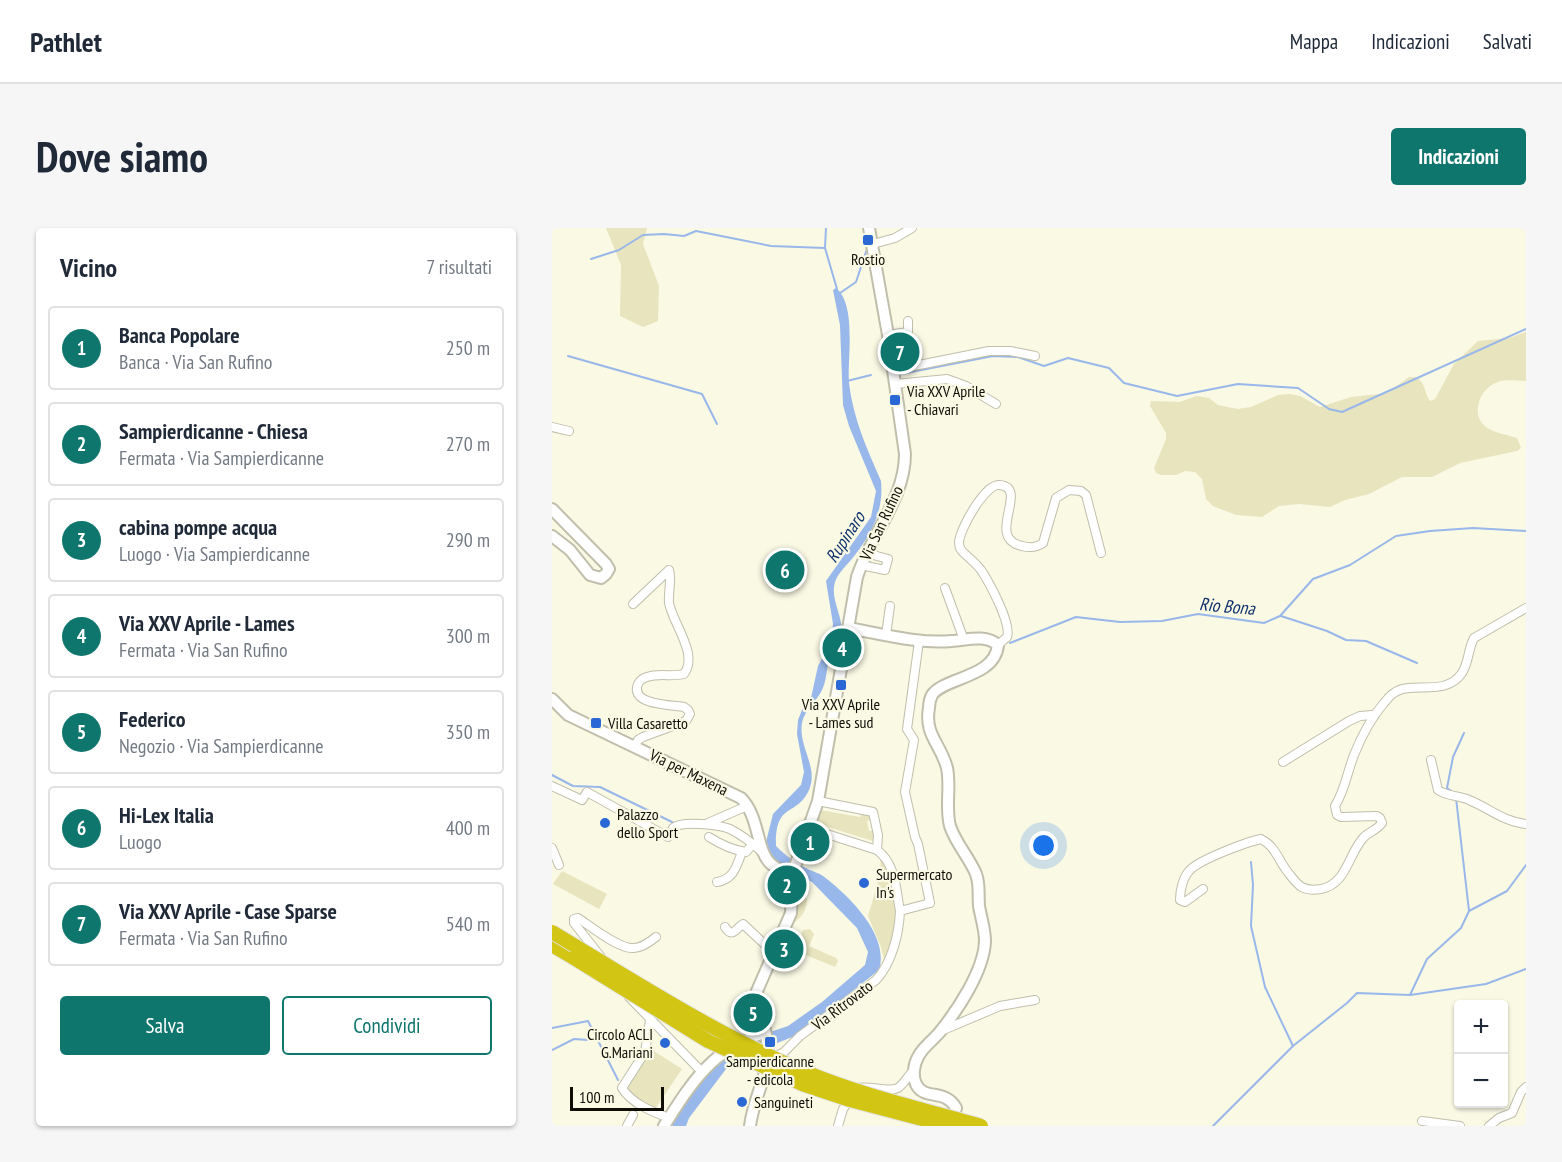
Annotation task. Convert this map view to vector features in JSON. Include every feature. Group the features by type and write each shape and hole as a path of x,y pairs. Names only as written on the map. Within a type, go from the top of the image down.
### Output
{"highway":[{"path":"552,932 712,1028 802,1071 839,1085 981,1126"},
{"path":"552,947 574,958 708,1041 802,1084 850,1100 950,1126"}],"street":[{"name":"Via San Rufino","path":"768,1055 757,998 760,983 791,913 794,870 818,801 861,566 897,496 905,466 894,370 869,228"},
{"path":"873,244 895,238 912,228"},
{"path":"888,335 908,332 908,321"},
{"path":"894,370 989,351 1010,351 1035,356"},
{"path":"896,384 947,379 966,386 996,404"},
{"path":"552,427 569,431"},
{"path":"950,1126 956,1108 947,1097 927,1093 918,1087 914,1076 915,1068 918,1057 940,1032 966,996 984,951 985,941 978,880 960,850 951,826 947,807 947,768 928,727 927,717 932,695 978,672 994,657 998,645 1007,637 1008,626 981,568 962,552 958,541 984,493 992,486 1000,485 1006,488 1011,499 1005,531 1007,539 1012,544 1031,548 1043,543 1056,498 1069,490 1081,491 1086,495 1101,553"},
{"path":"552,509 606,564 609,569 606,574 601,578 590,575 570,550 552,536"},
{"path":"861,566 885,570 888,559 866,553"},
{"path":"633,603 669,570 671,578 669,604 688,654 689,665 684,674 647,677 640,681 638,694 644,700 684,707 690,714 686,721 643,737 635,746"},
{"path":"945,588 963,640"},
{"path":"886,635 890,606"},
{"path":"1203,889 1185,902 1180,900 1184,878 1190,870 1201,863 1261,839 1274,849 1284,868 1301,888 1310,890 1332,886 1347,868 1364,838 1382,823 1377,816 1341,817 1337,815 1335,806 1343,793 1354,755 1372,715 1394,693 1403,689 1430,689 1454,681 1465,668 1474,638 1526,608"},
{"path":"848,628 920,641 987,639 998,645"},
{"path":"808,828 877,850 883,855 892,868 900,911 930,903 905,792 914,740 907,729 920,641"},
{"name":"Via per Maxena","path":"552,699 568,715 735,795 747,806 753,816 765,855"},
{"path":"1282,762 1349,721 1360,716 1372,715"},
{"path":"1431,760 1438,790 1442,793 1467,799 1501,818 1526,824"},
{"path":"552,786 582,800 587,792 668,837 673,828 680,825 723,826 753,844 770,863 794,870"},
{"path":"818,801 873,812 878,836 877,850"},
{"path":"704,824 747,806"},
{"path":"708,837 742,852 746,852 753,844"},
{"path":"552,848 559,865"},
{"path":"717,882 725,881 732,876 742,852"},
{"name":"Via Ritrovato","path":"768,1055 784,1052 800,1036 862,991 882,973 899,929 900,911"},
{"path":"656,937 636,948 631,948 620,945 578,918 574,919 574,923 589,940 633,1002 702,1072"},
{"path":"725,927 732,933 743,924 774,953"},
{"path":"940,1032 1000,1006 1035,1000"},
{"path":"650,1020 645,1052 622,1088 626,1094 667,1122 691,1084 716,1057 744,1040 764,1033"},
{"path":"750,1126 753,1105 768,1055"},
{"path":"838,1126 843,1109 858,1087 891,1090 899,1087 915,1068"},
{"path":"1489,1126 1499,1118 1512,1113 1521,1092 1526,1087"},
{"path":"627,1126 633,1115"},
{"path":"1422,1121 1460,1126"}],"shaded area":[{"path":"606,228 647,228 643,244 659,286 658,321 643,327 620,316 621,265"},
{"path":"1526,332 1526,381 1504,381 1491,385 1482,396 1478,409 1478,416 1486,427 1517,438 1521,448 1517,451 1460,463 1432,477 1402,477 1369,494 1345,500 1330,507 1299,504 1279,506 1262,517 1236,515 1213,506 1206,499 1202,479 1195,472 1185,471 1176,475 1161,475 1156,473 1154,468 1166,439 1166,433 1150,406 1151,401 1180,402 1196,396 1209,398 1218,405 1238,409 1251,407 1278,395 1289,394 1300,396 1320,407 1351,397 1387,393 1409,377 1416,377 1422,382 1430,401 1435,399 1454,364 1478,341 1509,338"},
{"path":"820,810 860,817 862,813 872,816 872,819 867,821 869,831 875,830 873,841 815,823"},
{"path":"880,856 890,869 897,918 897,927 884,960 868,916 881,872"},
{"path":"562,871 607,894 599,909 553,884"},
{"path":"803,895 807,899 805,910 793,923 799,897"},
{"path":"810,929 814,934 809,946 836,958 838,961 835,967 794,950 796,945 793,943 798,941 803,930"},
{"path":"652,1050 682,1069 655,1109 626,1089"}],"water":[{"path":"836,288 843,296 847,307 850,333 851,396 861,433 881,481 880,504 870,533 836,579 834,593 842,630 841,636 830,657 823,688 802,723 803,740 812,773 811,782 804,799 787,812 779,822 776,846 805,868 823,876 855,905 873,930 878,943 881,957 879,970 797,1035 755,1052 726,1069 689,1118 686,1126 672,1126 699,1080 722,1059 770,1032 788,1026 822,1002 865,965 868,952 857,928 812,882 769,858 766,842 773,814 801,785 804,772 797,734 798,720 811,698 818,666 831,642 833,624 826,581 871,517 876,491 849,426 843,405 840,325 833,290"}],"waterway":[{"name":"Rupinaro","path":"826,228 825,248 837,289"},
{"path":"591,259 619,250 643,235 684,236 696,231 771,246 825,248"},
{"path":"840,293 856,282 868,246"},
{"path":"901,374 993,356 1018,357 1044,366 1068,358 1109,368 1124,383 1177,396 1238,384 1298,388 1329,409 1342,412 1526,329"},
{"path":"568,356 702,394 717,424"},
{"path":"847,381 871,375"},
{"name":"Rio Bona","path":"1010,643 1076,617 1120,622 1162,621 1198,614 1264,623 1280,616 1313,579 1350,565 1396,536 1473,528 1526,531"},
{"path":"1281,616 1327,631 1346,640 1366,641 1417,663"},
{"path":"1454,793 1447,788 1453,757 1464,733"},
{"path":"552,775 573,786 600,787 672,822"},
{"path":"1213,1126 1293,1046 1357,993 1410,995 1427,959 1461,928 1469,911 1456,798"},
{"path":"1251,862 1253,885 1251,926 1265,987 1293,1046"},
{"path":"1469,911 1507,891 1526,865"},
{"path":"1410,995 1486,984 1526,969"},
{"path":"552,1028 588,1021 618,1080"},
{"path":"552,1050 574,1039 597,1038"}],"place":[{"name":"Rostio","path":"868,240"},
{"name":"Via XXV Aprile - Case Sparse","path":"900,352"},
{"name":"Via XXV Aprile - Chiavari","path":"895,400"},
{"name":"Hi-Lex Italia","path":"785,570"},
{"name":"Via XXV Aprile - Lames","path":"842,648"},
{"name":"Via XXV Aprile - Lames sud","path":"841,685"},
{"name":"Villa Casaretto","path":"596,723"},
{"name":"Palazzo dello Sport","path":"605,823"},
{"name":"Banca Popolare","path":"810,842"},
{"name":"Supermercato In's","path":"864,883"},
{"name":"Sampierdicanne - Chiesa","path":"787,885"},
{"name":"cabina pompe acqua","path":"784,949"},
{"name":"Federico","path":"753,1013"},
{"name":"Sampierdicanne - edicola","path":"770,1042"},
{"name":"Circolo ACLI G.Mariani","path":"665,1043"},
{"name":"Sanguineti","path":"742,1102"}]}
